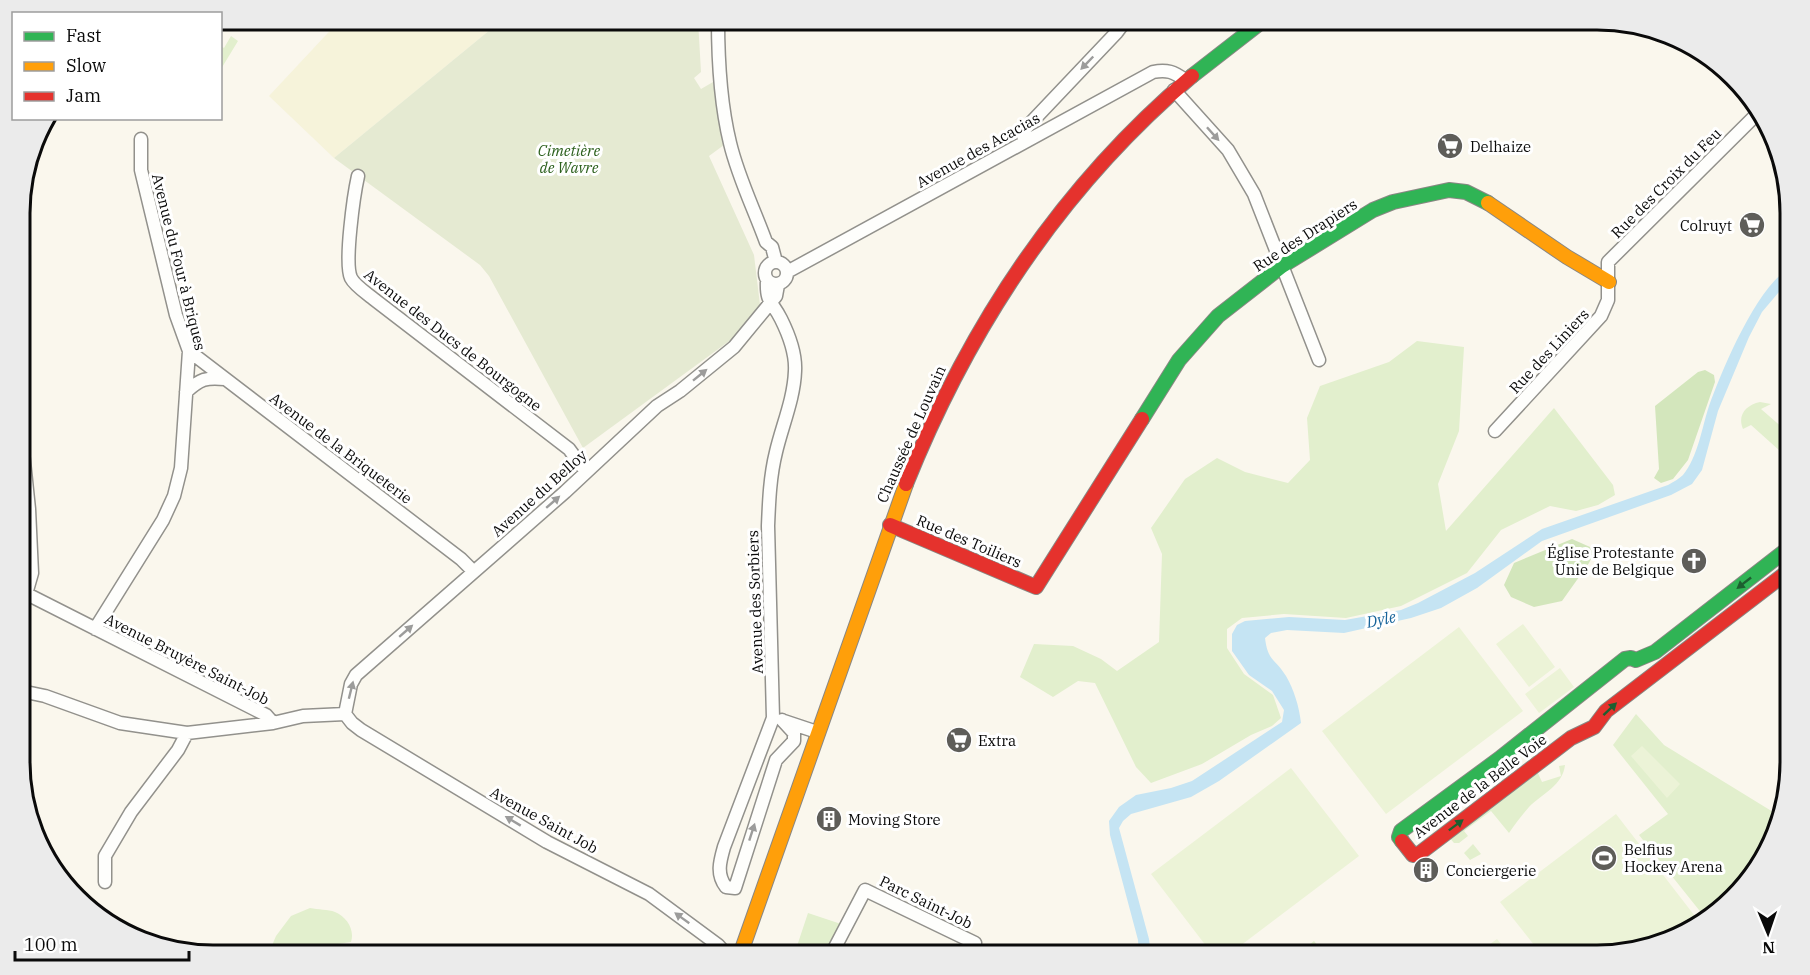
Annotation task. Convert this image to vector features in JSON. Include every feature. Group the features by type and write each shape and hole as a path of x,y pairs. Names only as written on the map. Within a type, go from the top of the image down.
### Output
{"street":[{"path":"718,30 722,101 730,142 736,165 766,242 772,264 764,276 772,283"},
{"path":"1023,142 1026,129 1118,30"},
{"name":"Chaussée de Louvain","path":"743,945 890,525 921,446 956,373 994,305 1044,232 1097,168 1185,80 1249,30"},
{"name":"Avenue des Acacias","path":"787,272 1154,72 1163,70 1175,72 1185,80"},
{"path":"1174,90 1228,150 1254,194 1318,360"},
{"name":"Rue des Croix du Feu","path":"1609,282 1608,262 1753,118"},
{"name":"Avenue du Four à Briques","path":"95,629 163,520 174,496 181,468 189,351 176,315 141,170 141,139"},
{"name":"Avenue des Ducs de Bourgogne","path":"358,176 348,266 351,280 569,449 586,472"},
{"name":"Rue des Drapiers","path":"1036,587 1179,360 1218,316 1282,266 1373,210 1393,202 1449,190 1466,192 1481,198 1567,257 1609,282"},
{"path":"772,264 784,265 787,272 785,280 772,283"},
{"name":"Rue des Liniers","path":"1495,432 1601,316 1608,300 1609,282"},
{"path":"770,304 767,295 772,283"},
{"name":"Avenue du Belloy","path":"345,714 351,684 356,675 586,472 657,406 680,391 734,347 770,304"},
{"name":"Avenue des Sorbiers","path":"770,304 780,317 791,343 795,372 776,453 769,505 777,719 724,847 719,866 721,881 726,887 735,888 776,760 794,741 794,733 777,719"},
{"name":"Avenue de la Briqueterie","path":"189,351 462,559 473,571"},
{"path":"186,392 199,381 213,378 226,379"},
{"name":"Rue des Toiliers","path":"890,525 1036,587"},
{"path":"30,530 32,573 30,577"},
{"name":"Avenue de la Belle Voie","path":"1780,555 1655,652 1636,660 1625,659 1499,759 1401,831 1399,837 1404,845 1413,855 1420,853 1571,738 1592,730 1606,711 1780,578"},
{"name":"Avenue Bruyère Saint-Job","path":"30,596 266,715 273,723 303,717 345,714"},
{"path":"1636,660 1650,677"},
{"path":"30,693 120,723 187,733 273,723"},
{"name":"Avenue Saint Job","path":"345,714 362,730 539,837 649,894 718,945"},
{"path":"777,719 817,732"},
{"path":"105,882 105,856 131,812 178,750 187,733"},
{"name":"Parc Saint-Job","path":"836,945 865,890 975,943"}],"shaded area":[{"path":"331,30 490,30 334,158 269,96"}],"green space":[{"name":"Cimetière de Wavre","path":"490,30 699,30 701,72 694,78 701,89 713,82 724,145 709,156 754,255 760,305 732,339 583,448 489,276 480,265 334,158"},
{"path":"231,36 238,41 222,67 222,47 224,48"},
{"path":"1417,341 1464,347 1459,431 1438,484 1446,531 1554,408 1613,485 1615,495 1598,505 1576,511 1550,506 1501,530 1467,573 1401,606 1346,618 1284,614 1242,618 1227,629 1227,648 1244,674 1273,695 1281,718 1272,726 1251,735 1202,764 1151,783 1136,767 1095,683 1078,681 1053,697 1020,677 1034,644 1073,646 1101,659 1117,671 1159,642 1162,554 1151,528 1185,479 1217,458 1245,472 1288,483 1310,460 1307,418 1320,386 1389,362"},
{"path":"1705,370 1714,375 1715,382 1688,460 1673,479 1661,483 1654,478 1659,469 1655,406 1698,372"},
{"path":"1760,402 1771,404 1761,409 1780,425 1780,451 1751,425 1743,429 1742,415 1751,406"},
{"path":"1572,539 1590,547 1593,555 1562,601 1534,607 1511,597 1504,585 1514,563"},
{"path":"1523,624 1555,667 1529,687 1496,644"},
{"path":"1459,627 1523,711 1386,814 1322,731"},
{"path":"1560,668 1574,687 1539,713 1525,694"},
{"path":"1636,714 1664,745 1773,812 1761,843 1749,864 1735,883 1701,913 1639,835 1668,814 1613,745"},
{"path":"1642,746 1680,784 1667,798 1631,756"},
{"path":"1565,765 1563,772 1561,776 1559,766"},
{"path":"1291,768 1359,856 1241,945 1205,945 1151,874"},
{"path":"1537,771 1542,782 1561,776 1551,789 1529,807 1509,833 1491,811 1464,831 1468,836 1459,843 1454,843 1449,837"},
{"name":"Belfius Hockey Arena","path":"1616,814 1695,916 1656,935 1633,941 1609,945 1534,945 1500,902"},
{"path":"1473,844 1481,854 1470,860 1464,853"},
{"path":"310,908 335,912 349,924 352,933 351,942 338,945 272,945 291,916"},
{"path":"808,913 841,924 831,945 797,945"},
{"path":"1497,939 1502,945 1489,945"}],"water":[{"name":"Dyle","path":"1780,276 1780,291 1762,312 1749,337 1718,411 1702,470 1692,484 1671,495 1542,541 1477,588 1441,608 1411,618 1344,633 1287,630 1271,633 1265,638 1270,656 1282,670 1291,687 1301,723 1219,781 1191,797 1131,814 1123,821 1119,828 1150,945 1138,945 1110,835 1109,821 1119,807 1136,795 1192,781 1282,722 1284,710 1272,691 1249,675 1232,651 1232,634 1237,625 1245,621 1289,617 1345,620 1401,610 1475,573 1542,529 1668,485 1678,479 1692,460 1715,390 1742,330 1765,292"}],"traffic: fast":[{"path":"1192,76 1251,30"},
{"path":"1142,419 1179,360 1218,316 1282,266 1373,210 1393,202 1449,190 1466,192 1488,203"},
{"path":"1402,841 1399,837 1401,831 1499,759 1625,659 1636,660 1655,652 1780,555"}],"traffic: slow":[{"path":"1488,203 1567,257 1609,282"},
{"path":"744,945 906,484"}],"traffic: jam":[{"path":"906,484 959,369 1024,262 1101,164 1192,76"},
{"path":"890,525 1036,587 1142,419"},
{"path":"1402,841 1413,855 1420,853 1571,738 1594,727 1606,711 1780,578"}],"place":[{"name":"Delhaize","path":"1450,146"},
{"name":"Colruyt","path":"1752,225"},
{"name":"Église Protestante Unie de Belgique","path":"1694,561"},
{"name":"Extra","path":"959,740"},
{"name":"Moving Store","path":"829,819"},
{"name":"Belfius Hockey Arena","path":"1604,858"},
{"name":"Conciergerie","path":"1426,870"}]}
